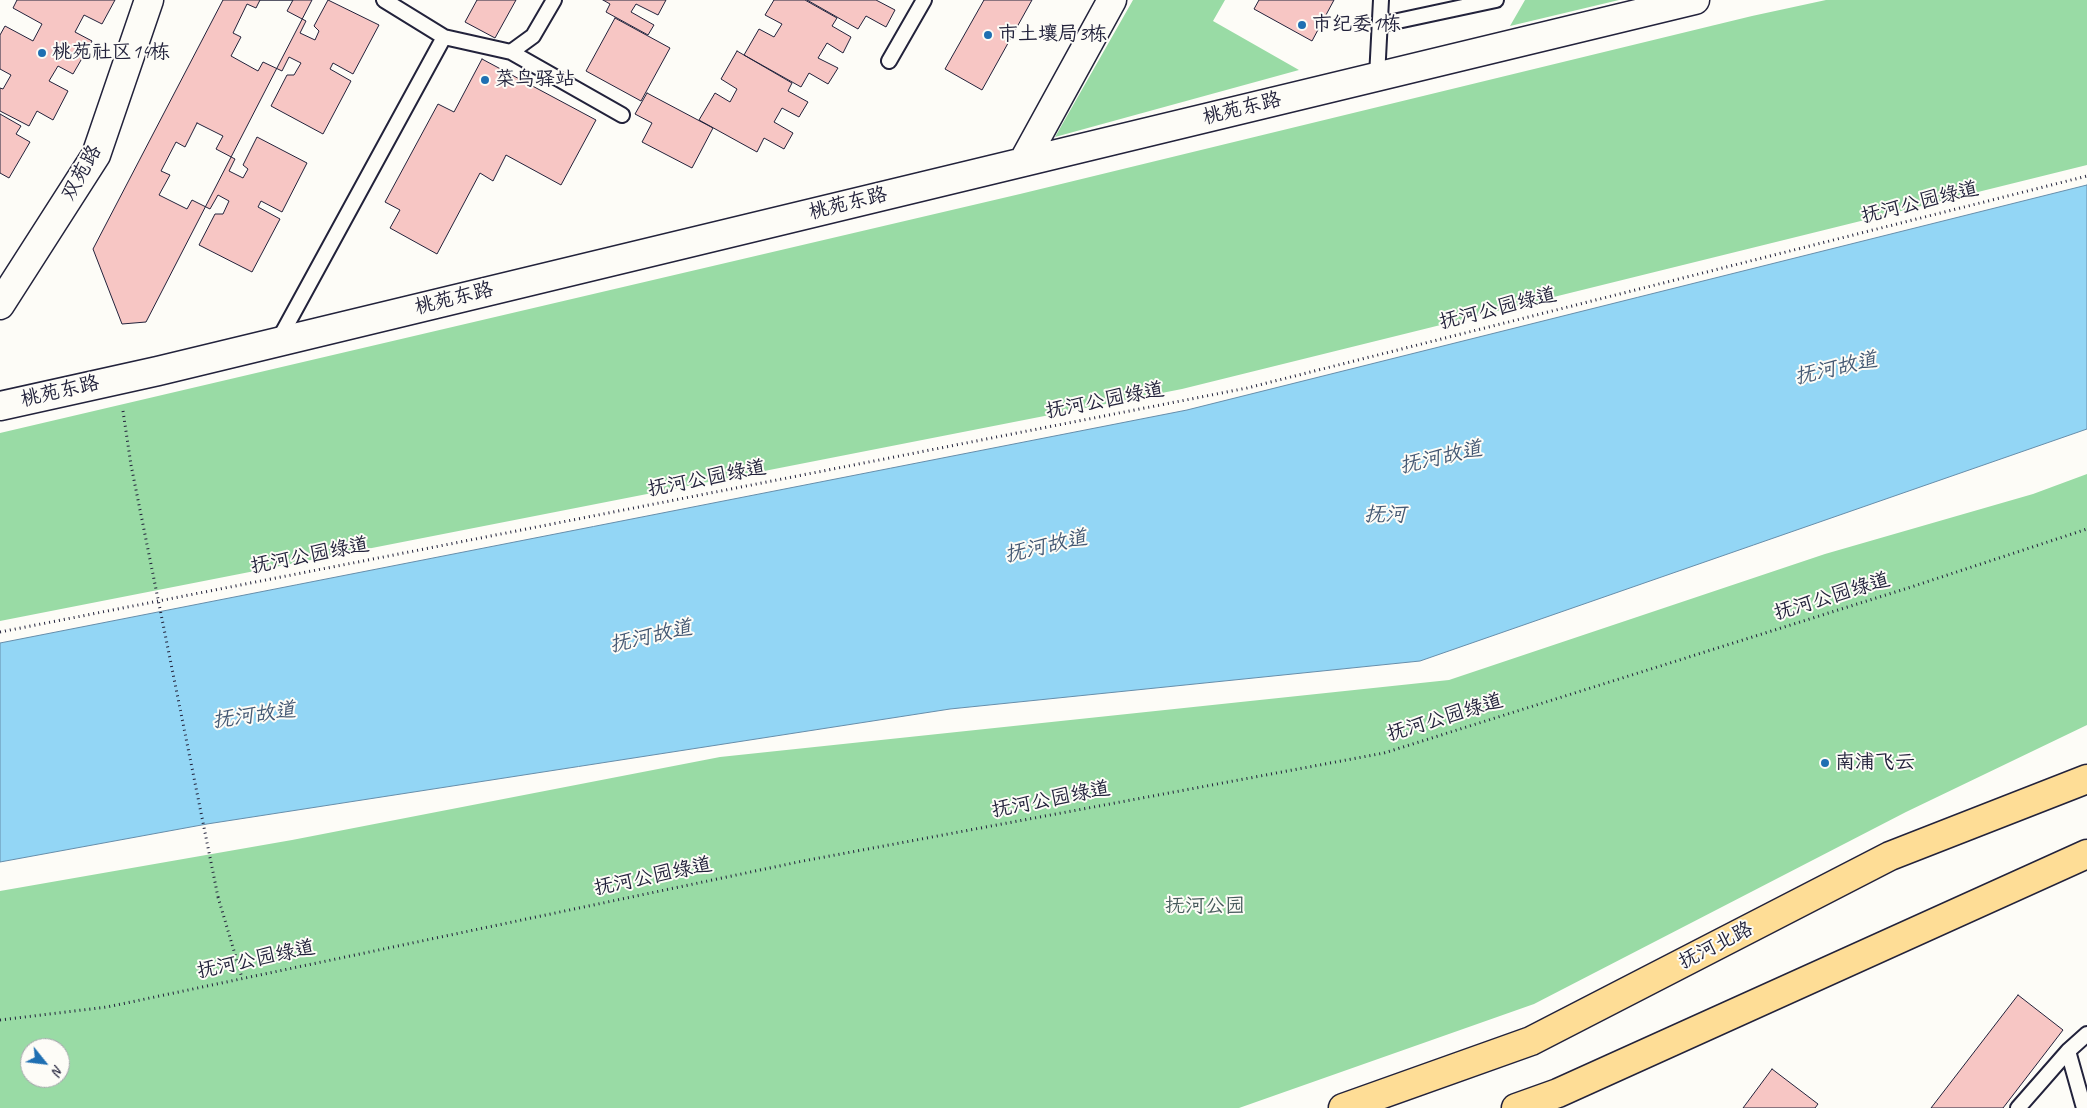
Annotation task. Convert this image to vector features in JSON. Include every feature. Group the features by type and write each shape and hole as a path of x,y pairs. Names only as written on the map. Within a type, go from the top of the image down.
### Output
{"main road":[{"name":"抚河北路","path":"1343,1108 1532,1041 1890,856 2087,779"},
{"path":"1516,1108 1558,1093 2087,854"}],"street":[{"name":"双苑路","path":"0,305 96,155 149,0"},
{"path":"1023,162 1112,0"},
{"name":"桃苑东路","path":"0,406 278,342 1695,0"}],"lane":[{"path":"384,0 444,37 511,52 622,115"},
{"path":"511,52 533,36 554,0"},
{"path":"889,61 924,0"},
{"path":"1377,77 1381,0"},
{"path":"1379,25 1496,0"},
{"path":"278,342 444,37"},
{"path":"2018,1108 2068,1051 2087,1034"},
{"path":"2068,1051 2084,1108"}],"path":[{"name":"抚河公园绿道","path":"0,632 1247,388 2087,176"},
{"path":"118,379 131,465 218,897 242,978"},
{"name":"抚河公园绿道","path":"0,1020 107,1007 803,861 1384,753 2087,530"}],"green space":[{"path":"1133,0 1225,0 1213,21 1299,70 1055,137"},
{"path":"1525,0 1619,0 1510,26"},
{"path":"1826,0 2087,0 2087,165 1182,389 0,621 0,433 1020,194 1752,16"},
{"name":"抚河公园","path":"2087,474 2087,725 1906,812 1534,1004 1239,1108 0,1108 0,891 292,840 720,757 1449,680 1825,554 2033,494"}],"water":[{"name":"抚河","path":"2087,185 2087,429 1420,661 950,709 207,824 0,862 0,643 1187,410"}],"building":[{"name":"桃苑社区14栋","path":"17,0 115,0 102,24 84,15 75,32 92,41 73,74 58,66 49,81 68,91 53,120 37,111 29,126 0,111 0,88 3,89 11,75 0,69 0,35 5,26 33,41 42,24 13,8"},
{"path":"223,0 312,0 146,322 122,324 93,249"},
{"path":"260,0 293,0 287,11 306,21 300,33 315,40 319,31 314,26 328,0 379,25 353,74 333,63 330,69 351,81 323,134 271,106 287,75 294,75 301,63 289,57 282,71 263,62 258,71 231,56 241,37 233,33 247,4 256,8"},
{"path":"477,0 516,0 495,38 465,22"},
{"path":"603,0 666,0 658,15 636,4 631,12 654,25 648,35 606,12 610,4"},
{"path":"774,0 805,0 837,18 832,26 851,37 843,53 827,43 818,58 838,68 828,84 809,73 801,87 744,55 759,29 774,37 782,24 765,15"},
{"path":"807,0 876,0 895,10 886,27 866,16 858,29"},
{"name":"市土壤局3栋","path":"984,0 1032,0 982,90 945,69"},
{"name":"市纪委1栋","path":"1259,0 1334,0 1312,41 1254,9"},
{"path":"615,18 670,48 641,101 586,71"},
{"path":"737,51 792,83 788,91 808,102 799,117 782,108 774,122 793,133 784,149 764,138 757,152 699,120 715,93 730,102 737,89 721,79"},
{"path":"482,59 596,120 561,185 506,155 493,181 480,173 437,254 390,228 400,210 385,202 438,104 454,112"},
{"path":"647,93 713,128 692,168 642,142 652,123 635,114"},
{"path":"0,114 21,126 16,134 30,142 9,178 0,173"},
{"path":"197,123 223,136 216,149 235,159 229,171 243,178 248,169 243,165 257,137 307,163 282,212 261,201 258,207 280,219 252,272 199,245 215,214 223,214 229,201 218,195 210,209 192,200 187,209 159,195 170,175 161,171 176,142 185,147"},
{"path":"2018,995 2063,1030 2003,1108 1931,1108"},
{"path":"1772,1069 1818,1104 1815,1108 1743,1108"}],"place":[{"name":"市纪委1栋","path":"1302,25"},
{"name":"市土壤局3栋","path":"988,35"},
{"name":"桃苑社区14栋","path":"42,53"},
{"name":"菜鸟驿站","path":"485,80"},
{"name":"南浦飞云","path":"1825,763"}],"water label":[{"name":"抚河故道","path":"1836,369"},
{"name":"抚河故道","path":"1441,458"},
{"name":"抚河故道","path":"1046,547"},
{"name":"抚河故道","path":"651,637"},
{"name":"抚河故道","path":"254,716"}]}
